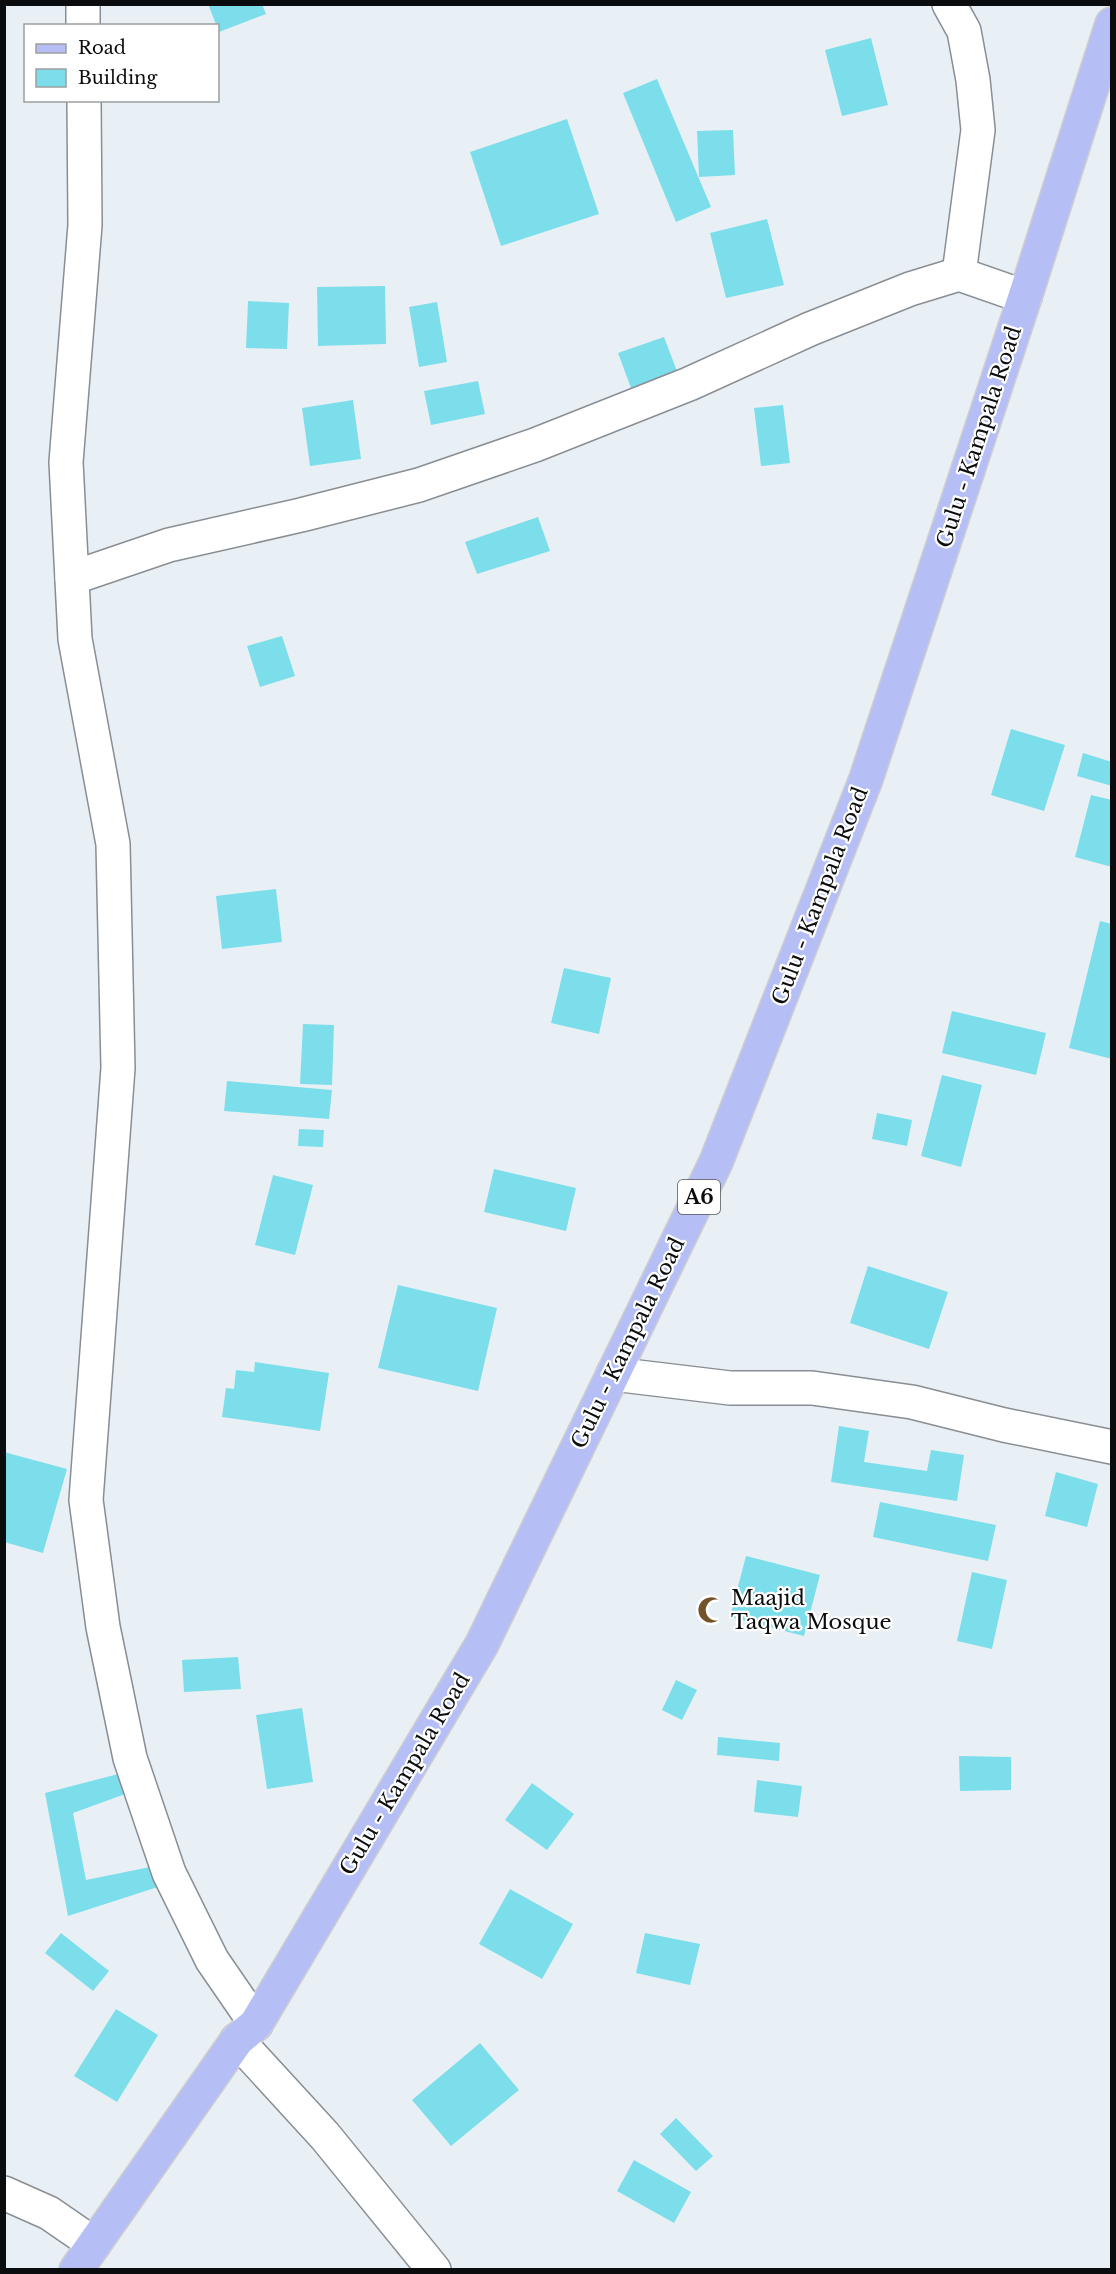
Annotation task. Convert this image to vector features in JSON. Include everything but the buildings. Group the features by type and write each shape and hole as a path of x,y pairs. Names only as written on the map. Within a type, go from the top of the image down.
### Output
{"main road":[{"name":"Gulu - Kampala Road","path":"85,2257 247,2032 482,1644 716,1162 866,779 1025,297 1112,24"}],"street":[{"path":"83,4 83,24"},
{"path":"949,4 964,31 973,81 978,130 959,274"},
{"path":"84,102 85,225 66,462 75,639 113,844 118,1068 86,1500 103,1627 130,1758 170,1873 247,2032 325,2136 434,2270"},
{"path":"72,578 169,545 419,485 535,445 690,384 821,324 910,289 959,274 1025,297"},
{"path":"613,1374 730,1388 812,1388 901,1400 1004,1425 1112,1447"},
{"path":"4,2193 50,2213 85,2257"}],"place":[{"name":"Maajid Taqwa Mosque","path":"711,1610"}]}
